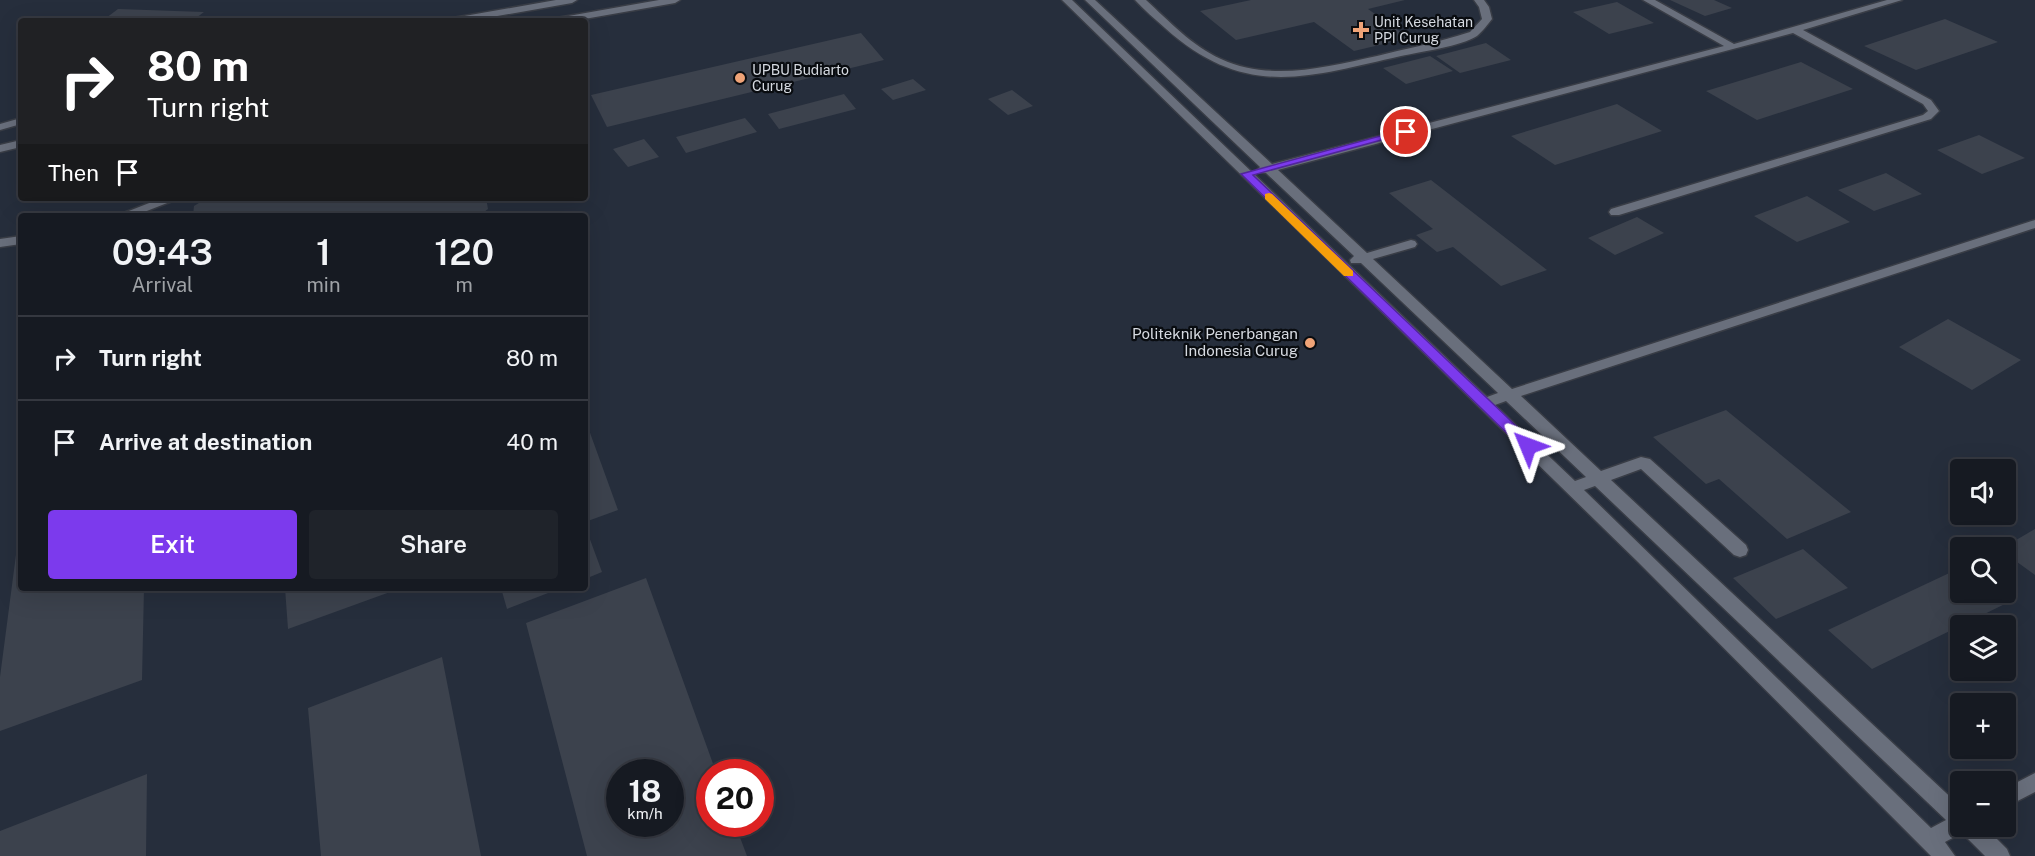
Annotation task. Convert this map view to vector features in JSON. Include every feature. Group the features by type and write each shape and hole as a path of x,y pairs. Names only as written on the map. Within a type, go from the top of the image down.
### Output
{"lane":[{"path":"470,18 572,0"},
{"path":"573,18 675,0"},
{"path":"1067,0 1572,488 1945,856"},
{"path":"1090,0 1950,812"},
{"path":"1140,0 1195,48 1212,58 1232,68 1279,76 1315,73 1473,34 1487,19 1484,7 1479,0"},
{"path":"1648,0 1733,46"},
{"path":"1246,174 1795,30 1897,0"},
{"path":"1615,212 1927,117 1934,111 1927,102 1795,30"},
{"path":"0,127 18,122"},
{"path":"0,149 18,144"},
{"path":"131,213 165,201"},
{"path":"1484,403 2035,224"},
{"path":"0,243 18,240"},
{"path":"1339,264 1411,244"},
{"path":"1572,488 1645,463 1740,550"},
{"path":"2016,792 2035,782"},
{"path":"1929,840 1950,827"},
{"path":"1980,837 2000,856"}],"shaded area":[{"name":"Politeknik Penerbangan Indonesia Curug","path":"0,0 2035,0 2035,856 0,856"}],"building":[{"name":"Unit Kesehatan PPI Curug","path":"1251,0 1405,0 1368,9 1409,38 1354,51 1314,22 1236,40 1200,11"},
{"path":"1670,0 1714,0 1732,8 1705,16"},
{"path":"1617,2 1654,23 1609,34 1573,12"},
{"path":"118,9 204,12 196,18 106,18"},
{"path":"1945,19 1998,42 1916,70 1864,46"},
{"name":"UPBU Budiarto Curug","path":"861,33 884,60 607,127 591,95"},
{"path":"1486,43 1511,60 1460,73 1436,56"},
{"path":"1430,56 1453,71 1406,84 1383,68"},
{"path":"1801,62 1853,89 1757,120 1706,91"},
{"path":"913,79 926,90 893,100 881,89"},
{"path":"1012,90 1033,106 1008,115 988,99"},
{"path":"844,94 856,109 779,129 768,114"},
{"path":"1617,104 1662,131 1555,165 1511,136"},
{"path":"745,118 757,132 686,153 676,137"},
{"path":"1979,135 2025,158 1982,174 1937,150"},
{"path":"644,139 659,157 628,167 613,149"},
{"path":"1886,173 1922,194 1874,211 1838,190"},
{"path":"1431,180 1547,270 1501,286 1453,247 1437,252 1416,235 1433,229 1389,193"},
{"path":"1807,196 1850,222 1797,242 1754,216"},
{"path":"202,201 487,201 488,209 483,213 193,213 194,206"},
{"path":"1637,217 1664,233 1615,255 1588,238"},
{"path":"1948,319 2021,360 1972,390 1899,347"},
{"path":"1726,410 1851,512 1787,539 1719,479 1706,484 1653,437"},
{"path":"588,427 618,510 588,521"},
{"path":"2035,529 2035,575 2016,561 2016,540"},
{"path":"588,534 602,572 588,578"},
{"path":"18,539 18,591 144,591 142,680 0,731 0,677"},
{"path":"1803,549 1848,588 1776,619 1733,578"},
{"path":"1950,573 1950,603 2007,603 1982,615 1950,615 1950,631 1872,669 1828,630"},
{"path":"646,578 711,759 696,759 696,837 740,837 747,856 587,856 526,623"},
{"path":"285,591 393,591 288,629"},
{"path":"502,591 553,591 507,609"},
{"path":"442,657 481,856 321,856 308,708"},
{"path":"147,774 146,856 0,856 0,831"}],"slow traffic":[{"path":"1269,196 1349,274"}],"place":[{"name":"Unit Kesehatan PPI Curug","path":"1361,30"},
{"name":"UPBU Budiarto Curug","path":"740,78"},
{"name":"Politeknik Penerbangan Indonesia Curug","path":"1310,343"}],"route":[{"path":"1406,132 1246,174 1528,446"}]}
